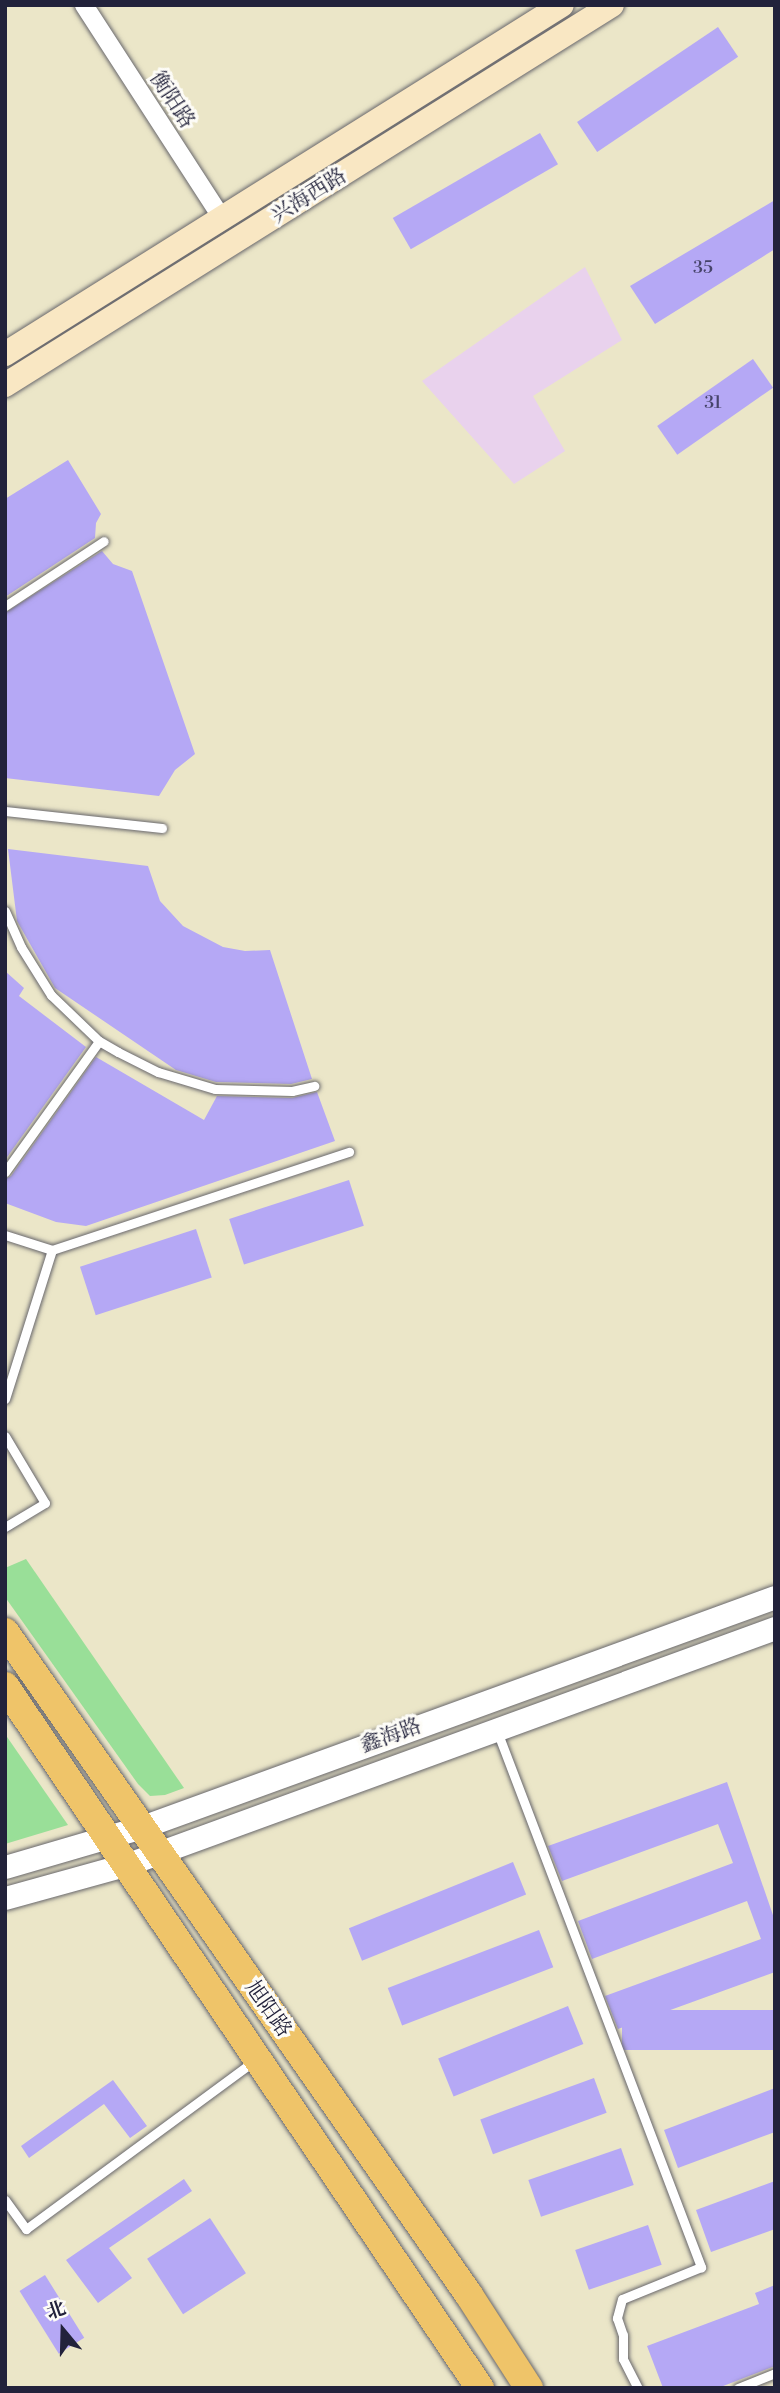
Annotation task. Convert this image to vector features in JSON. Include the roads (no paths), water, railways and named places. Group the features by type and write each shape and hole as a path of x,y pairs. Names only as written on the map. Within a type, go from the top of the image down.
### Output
{"main road":[{"name":"兴海西路","path":"5,384 612,5"},
{"name":"兴海西路","path":"5,355 559,6"},
{"name":"旭阳路","path":"5,1632 469,2295 529,2388"},
{"name":"旭阳路","path":"5,1686 110,1837 480,2388"}],"street":[{"name":"衡阳路","path":"84,5 223,220"},
{"name":"鑫海路","path":"5,1867 142,1827 775,1597"},
{"name":"鑫海路","path":"5,1898 128,1864 775,1628"}],"lane":[{"path":"5,606 104,541"},
{"path":"5,811 162,828"},
{"path":"5,911 20,947 51,995 99,1041 158,1072 215,1089 292,1091 314,1086"},
{"path":"5,1172 99,1041"},
{"path":"5,1235 52,1250 349,1152"},
{"path":"5,1399 52,1250"},
{"path":"5,1436 45,1503 5,1527"},
{"path":"496,1729 701,2267 622,2299 617,2318 623,2335 623,2360 638,2388"},
{"path":"5,2200 26,2229 258,2057"},
{"path":"738,2388 775,2373"}]}
